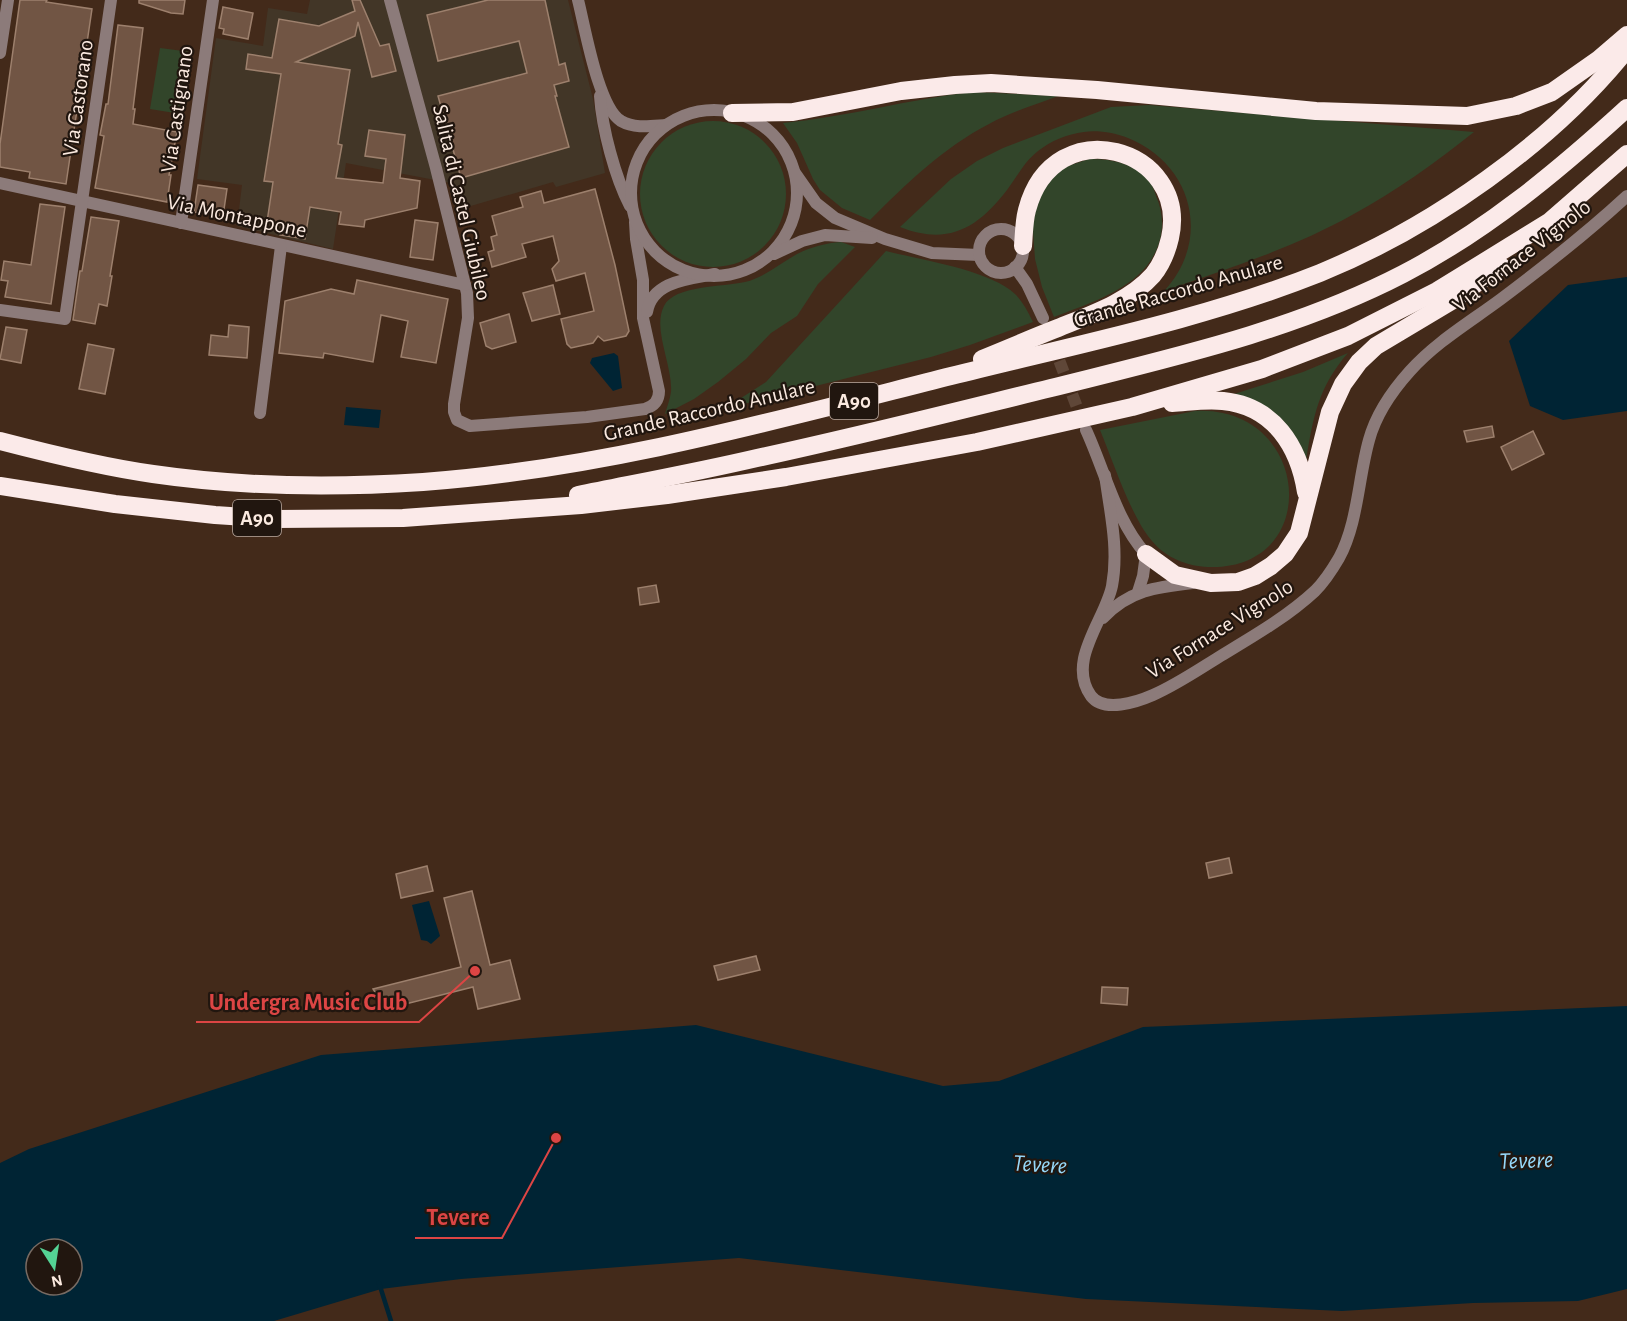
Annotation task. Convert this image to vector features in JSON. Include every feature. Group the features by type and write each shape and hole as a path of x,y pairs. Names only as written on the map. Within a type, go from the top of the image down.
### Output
{"highway":[{"path":"732,113 793,112 910,90 955,84 991,83 1097,90 1316,111 1467,116 1516,106 1552,92 1592,65 1627,35"},
{"name":"Grande Raccordo Anulare","path":"0,441 119,468 200,479 323,485 427,482 532,470 630,453 730,431 1209,310 1320,273 1420,222 1506,165 1563,118 1591,91 1627,50"},
{"name":"A90","path":"2,486 138,507 276,519 402,518 508,509 756,459 1162,360 1333,307 1404,273 1469,235 1547,178 1627,108"},
{"path":"922,384 1085,317 1115,303 1137,288 1153,275 1167,250 1172,229 1167,196 1151,172 1127,155 1100,149 1071,154 1054,164 1038,184 1027,210 1023,246"},
{"path":"1146,554 1175,575 1203,583 1221,584 1238,582 1255,576 1285,554 1296,539 1302,525 1330,412 1343,384 1359,362 1376,346 1453,300 1494,271 1627,154"},
{"path":"508,509 621,501 786,477 977,442 1132,407 1262,369 1348,336 1430,295 1550,222"},
{"path":"1132,407 1205,400 1225,401 1261,414 1286,436 1296,452 1303,471 1308,500"}],"street":[{"path":"0,53 8,0"},
{"name":"Via Castorano","path":"0,310 65,319 84,202 111,0"},
{"name":"Via Castignano","path":"181,224 213,0"},
{"name":"Salita di Castel Giubileo","path":"390,0 465,285 468,318 454,404 455,417 470,426 587,417 645,409 653,405 659,397 642,311 642,270 634,215 621,188 616,170 578,0"},
{"name":"Salita di Castel Giubileo","path":"599,86 612,112 623,122 636,126 666,125"},
{"path":"885,239 825,236 802,241 744,269 715,274 687,271 665,261 648,243 634,215 632,178 635,163 644,147 666,125 698,112 732,113 752,120 768,130 816,203 826,213 885,239 932,253 979,255"},
{"path":"770,256 787,235 795,212 796,190 791,167"},
{"name":"Via Montappone","path":"0,183 465,285"},
{"name":"Via Fornace Vignolo","path":"1105,475 1116,550 1113,577 1108,599 1084,658 1083,672 1092,698 1106,704 1122,704 1153,695 1171,686 1254,635 1302,602 1326,579 1345,546 1350,531 1369,439 1380,412 1398,385 1432,349 1549,263 1627,196"},
{"path":"999,228 1006,228 1017,234 1023,246 1022,259 1015,267 1004,273 991,271 985,267 979,255 982,239 992,230 999,228"},
{"path":"260,413 281,246"},
{"path":"1015,267 1032,293 1043,318"},
{"name":"Salita di Castel Giubileo","path":"645,326 648,304 655,294 671,284 715,274"},
{"path":"1086,430 1124,520 1135,541 1146,554 1138,592"},
{"name":"Via Fornace Vignolo","path":"1095,629 1115,606 1138,592 1203,583"}],"shaded area":[{"path":"310,0 568,0 593,99 605,173 556,187 553,182 457,210 451,183 346,163 333,249 237,226 242,185 197,179 216,38 263,46 268,8 307,14"}],"green space":[{"path":"160,48 191,52 181,114 150,109"},
{"path":"973,92 1058,96 1014,112 972,133 911,180 870,220 842,208 820,190 797,143 783,123 831,117"},
{"path":"1149,105 1474,132 1399,187 1330,227 1260,257 1164,291 1179,271 1188,249 1191,227 1188,205 1181,184 1168,166 1150,150 1118,135 1084,132 1065,136 1048,144 1029,160 1007,190 985,214 961,230 933,235 900,227 951,179 977,161 1003,148 1111,107"},
{"path":"713,121 741,127 753,133 764,143 774,154 780,166 786,194 780,222 774,234 764,245 753,255 741,261 713,267 685,261 673,255 662,245 652,234 646,222 640,194 646,166 652,154 662,143 673,133 685,127"},
{"path":"1089,159 1126,164 1147,178 1160,207 1162,229 1160,239 1152,259 1128,283 1097,300 1054,317 1042,287 1035,259 1032,217 1044,184 1059,169"},
{"path":"841,242 855,247 818,284 797,316 771,333 746,359 718,382 694,399 665,414 671,395 671,382 660,325 664,306 669,299 688,290 752,280 802,252"},
{"path":"886,251 989,278 1015,294 1033,322 931,357 724,409 766,382"},
{"path":"1348,353 1323,391 1311,431 1306,461 1231,395 1303,372"},
{"path":"1195,411 1234,416 1263,433 1281,459 1289,488 1286,518 1271,543 1246,561 1208,567 1200,566 1177,560 1158,547 1144,531 1130,504 1100,430"}],"water":[{"path":"1627,277 1627,411 1563,420 1530,406 1509,341 1568,285"},
{"path":"614,353 618,356 622,388 613,391 590,363 592,358"},
{"path":"346,407 381,410 379,428 344,425"},
{"path":"429,901 440,936 431,944 421,940 412,905"},
{"path":"1627,1006 1627,1289 1578,1301 1473,1303 1342,1311 1086,1299 739,1258 461,1279 381,1289 274,1321 0,1321 0,1163 29,1149 321,1055 696,1025 943,1086 999,1081 1143,1027"}],"building":[{"path":"20,0 47,0 46,2 92,9 66,184 29,178 30,172 0,167 0,144"},
{"path":"139,0 185,0 183,14 171,13 139,3"},
{"path":"352,0 360,0 380,46 389,44 396,71 372,77 358,22 355,36 296,62 350,70 338,144 342,145 336,178 383,183 386,159 365,156 369,130 405,135 400,178 420,181 417,208 365,220 364,227 339,224 341,212 310,207 305,239 280,235 282,224 267,222 273,182 264,181 281,74 246,69 248,54 272,58 279,19 319,26 355,11"},
{"path":"488,0 545,0 559,65 565,63 569,81 554,85 569,147 461,178 438,96 527,73 519,41 438,61 427,15"},
{"path":"223,7 253,13 248,39 223,34 224,29 219,28"},
{"path":"118,25 143,28 133,124 177,132 169,175 171,175 167,202 95,188 104,136 100,135 106,104 108,104"},
{"path":"198,185 227,189 223,216 194,212"},
{"path":"595,189 629,331 626,336 604,341 598,336 593,343 571,348 567,344 561,319 594,311 585,273 556,281 552,269 559,261 553,236 522,244 526,257 492,267 488,252 494,250 491,237 497,235 492,216 523,207 520,197 541,191 544,203"},
{"path":"40,204 65,207 51,304 5,297 8,281 1,280 4,261 31,265"},
{"path":"91,217 119,221 107,306 99,304 95,324 73,320"},
{"path":"415,220 438,223 433,260 410,257"},
{"path":"357,280 448,299 436,363 401,357 408,321 381,315 373,362 324,353 323,358 279,353 285,301 331,289 354,294"},
{"path":"553,285 560,314 532,321 523,293"},
{"path":"509,314 516,342 492,349 486,346 480,323"},
{"path":"229,325 249,327 247,358 209,355 211,335 228,337"},
{"path":"6,327 27,330 21,363 0,359"},
{"path":"88,344 114,349 105,394 79,389"},
{"path":"1492,426 1494,437 1467,442 1464,431"},
{"path":"1533,431 1544,454 1512,470 1501,447"},
{"path":"656,585 659,602 640,605 638,588"},
{"path":"1229,858 1232,873 1209,878 1206,863"},
{"path":"427,866 433,891 401,898 396,874"},
{"path":"472,891 490,965 510,960 520,999 478,1009 473,987 386,1009 373,989 461,967 444,898"},
{"path":"756,956 760,970 718,980 714,966"},
{"path":"1102,987 1128,988 1127,1005 1101,1003"}],"waterway":[{"path":"379,1283 391,1321"}],"tunnel":[{"path":"1053,344 1083,423"}],"place":[{"name":"Undergra Music Club","path":"475,971"},
{"name":"Tevere","path":"556,1138"}]}
